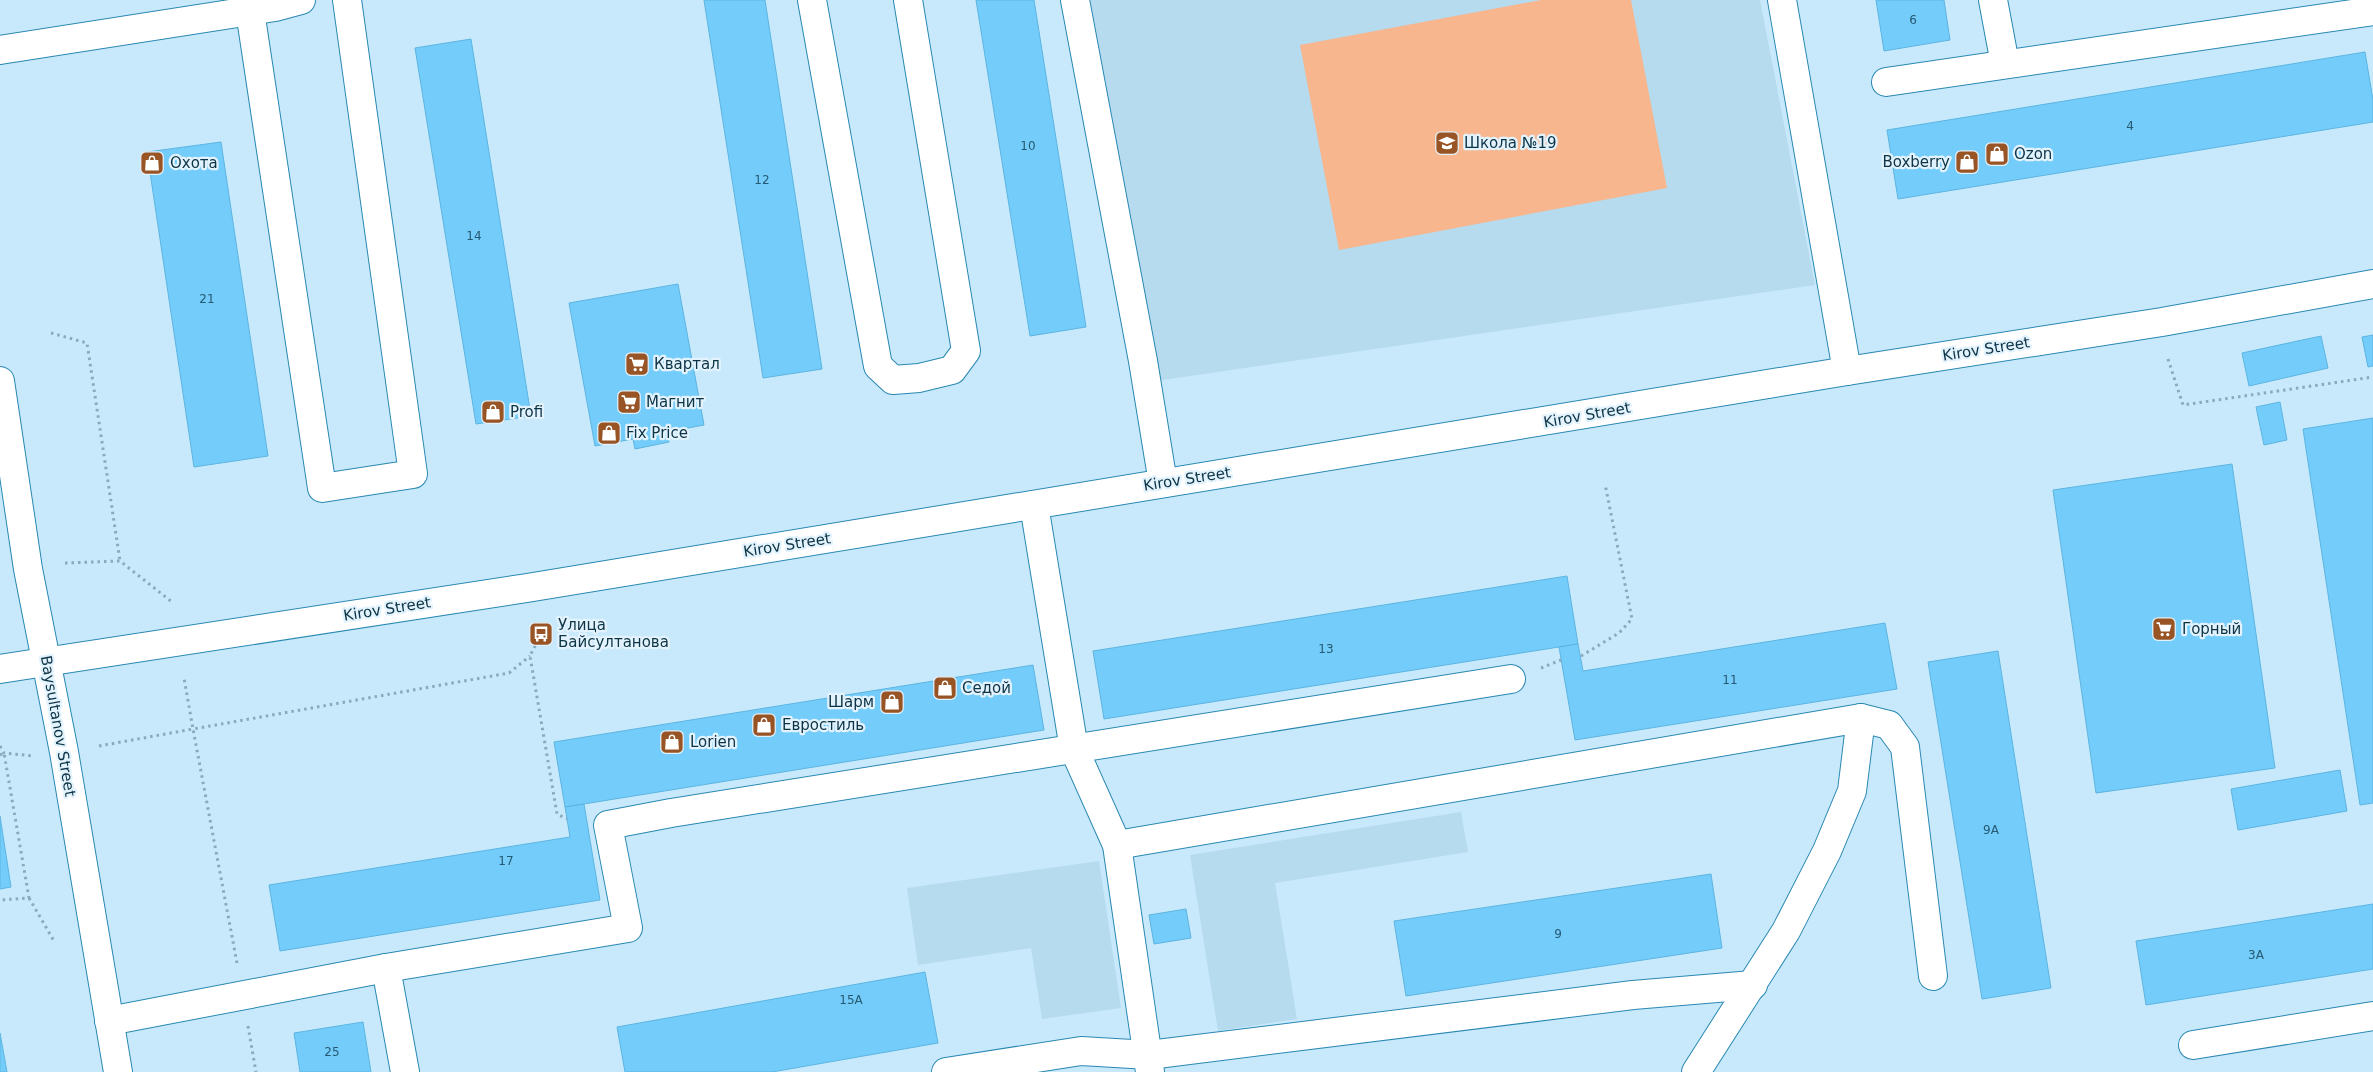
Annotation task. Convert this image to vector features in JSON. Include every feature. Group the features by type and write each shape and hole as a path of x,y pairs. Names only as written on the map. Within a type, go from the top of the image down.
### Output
{"main road":[{"path":"0,50 240,8 301,0"},
{"path":"240,8 322,488 413,474 347,0"},
{"path":"812,0 878,366 894,380 919,378 952,370 966,351 908,0"},
{"path":"1075,0 1143,361 1163,483"},
{"path":"1782,0 1847,371"},
{"path":"1993,0 2005,64"},
{"path":"1886,82 2373,11"},
{"name":"Kirov Street","path":"0,669 527,588 1847,371 2152,323 2373,284"},
{"name":"Baysultanov Street","path":"0,381 28,569 47,661 118,1072"},
{"path":"1034,505 1074,749 1117,845 1149,1063"},
{"path":"110,1021 386,968 628,928 608,825 671,812 1511,679"},
{"path":"1117,845 1861,718 1889,725 1905,747 1933,976"},
{"path":"1696,1072 1754,985 1786,932 1828,851 1852,792 1861,718"},
{"path":"386,968 405,1072"},
{"path":"946,1072 1080,1051 1149,1063 1633,995 1754,985"},
{"path":"2193,1045 2373,1016"}],"path":[{"path":"51,333 87,343 120,561"},
{"path":"2168,359 2183,406 2373,377"},
{"path":"1580,656 1619,633 1632,619 1605,484"},
{"path":"65,563 120,561 172,602"},
{"path":"99,746 510,673 530,656 541,634"},
{"path":"530,656 556,814 567,819"},
{"path":"184,678 256,1072"},
{"path":"0,746 4,753 29,898 54,940"},
{"path":"0,755 4,753 37,757"},
{"path":"0,900 29,898"}],"shaded area":[{"name":"Школа №19","path":"1084,0 1760,0 1815,285 1142,383"},
{"path":"1541,0 1631,0 1667,188 1339,250 1300,45"},
{"path":"1461,812 1468,852 1275,883 1297,1019 1218,1031 1190,855"},
{"path":"1099,861 1121,1008 1042,1019 1031,948 918,965 907,888"}],"building":[{"path":"704,0 765,0 822,369 763,378"},
{"path":"976,0 1034,0 1086,327 1030,336"},
{"path":"1876,0 1944,0 1950,40 1884,51"},
{"path":"471,39 531,416 476,424 415,48"},
{"path":"2365,52 2373,100 2373,122 1898,199 1887,130"},
{"path":"221,142 268,456 194,467 147,152"},
{"name":"Квартал","path":"678,284 704,425 667,432 669,442 635,449 633,439 595,446 569,303"},
{"path":"2373,335 2373,366 2368,367 2362,337"},
{"path":"2321,336 2328,368 2249,386 2242,353"},
{"path":"2280,402 2287,440 2264,445 2256,407"},
{"path":"2373,418 2373,803 2360,805 2303,429"},
{"name":"Горный","path":"2232,464 2275,768 2096,793 2053,490"},
{"path":"1567,576 1578,644 1104,719 1093,651"},
{"path":"1885,623 1897,689 1575,740 1559,647 1578,644 1583,671"},
{"path":"1998,651 2051,988 1982,999 1928,662"},
{"path":"1033,665 1044,730 565,807 554,742"},
{"path":"2340,770 2347,811 2238,830 2231,789"},
{"path":"584,804 600,900 280,951 269,885 570,837 565,807"},
{"path":"0,816 11,887 0,889"},
{"path":"1711,874 1722,948 1406,996 1394,921"},
{"path":"2373,904 2373,969 2146,1005 2136,941"},
{"path":"1186,909 1191,938 1154,944 1149,915"},
{"path":"925,972 938,1043 772,1072 625,1072 617,1027"},
{"path":"363,1022 371,1072 300,1072 294,1033"},
{"path":"0,1033 7,1072 0,1072"}],"place":[{"name":"Школа №19","path":"1447,143"},
{"name":"Ozon","path":"1997,154"},
{"name":"Boxberry","path":"1967,162"},
{"name":"Охота","path":"152,163"},
{"name":"Квартал","path":"637,364"},
{"name":"Магнит","path":"629,402"},
{"name":"Profi","path":"493,412"},
{"name":"Fix Price","path":"609,433"},
{"name":"Горный","path":"2164,629"},
{"name":"Улица Байсултанова","path":"541,634"},
{"name":"Седой","path":"945,688"},
{"name":"Шарм","path":"892,702"},
{"name":"Евростиль","path":"764,725"},
{"name":"Lorien","path":"672,742"}]}
